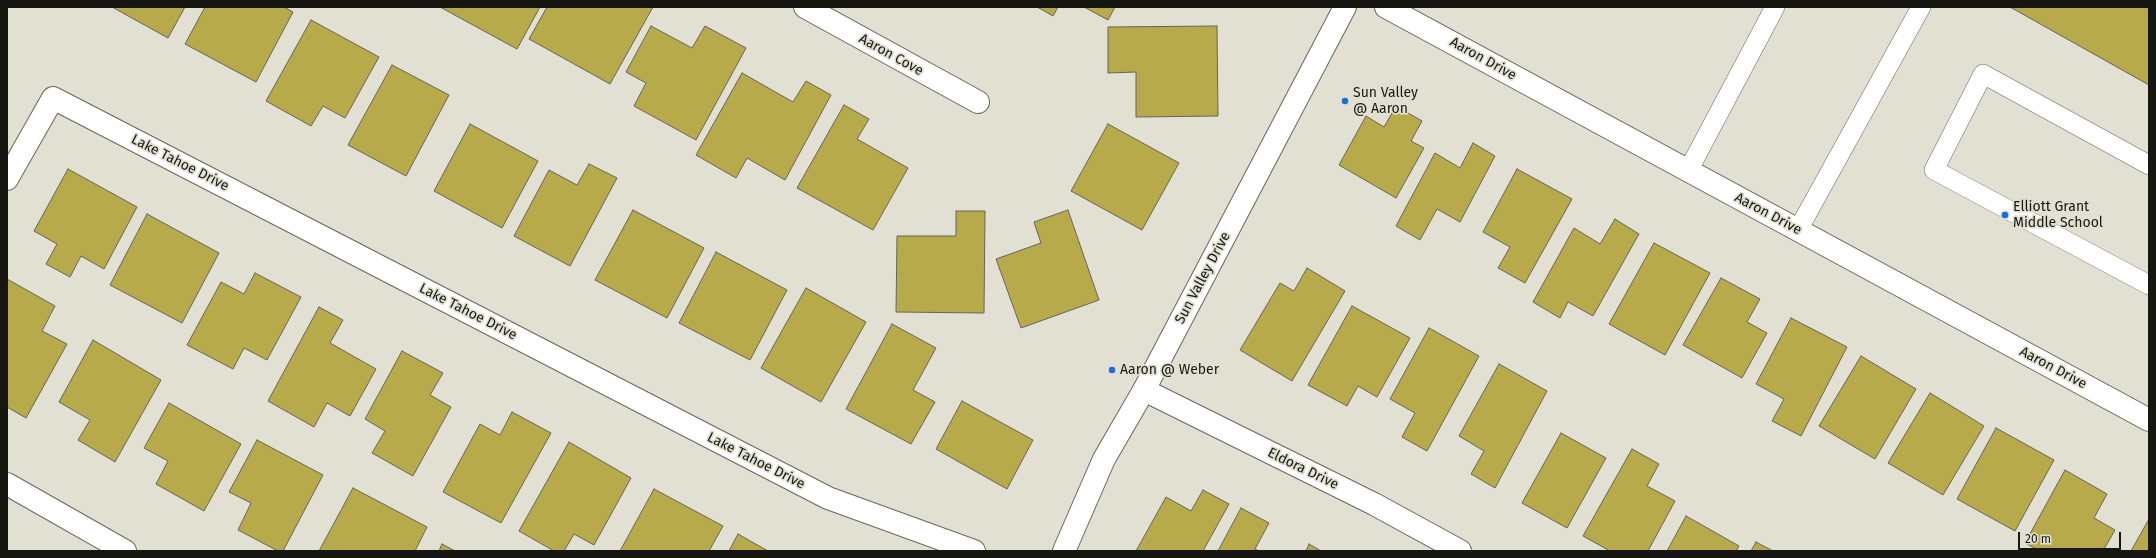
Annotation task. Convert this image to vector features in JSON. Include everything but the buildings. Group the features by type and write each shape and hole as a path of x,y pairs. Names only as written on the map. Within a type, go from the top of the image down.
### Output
{"street":[{"name":"Aaron Cove","path":"805,7 978,102"},
{"name":"Sun Valley Drive","path":"1064,551 1104,459 1144,390 1345,7"},
{"name":"Aaron Drive","path":"1386,7 2149,420"},
{"name":"Lake Tahoe Drive","path":"7,179 53,98 828,498 974,551"},
{"name":"Eldora Drive","path":"1144,390 1374,504 1460,551"},
{"path":"7,484 126,551"}],"lane":[{"path":"1688,171 1775,7"},
{"path":"1798,230 1921,7"},
{"path":"2149,166 1983,74 1934,170 2149,285"}],"place":[{"name":"Sun Valley @ Aaron","path":"1345,101"},
{"name":"Elliott Grant Middle School","path":"2005,215"},
{"name":"Aaron @ Weber","path":"1112,370"}]}
